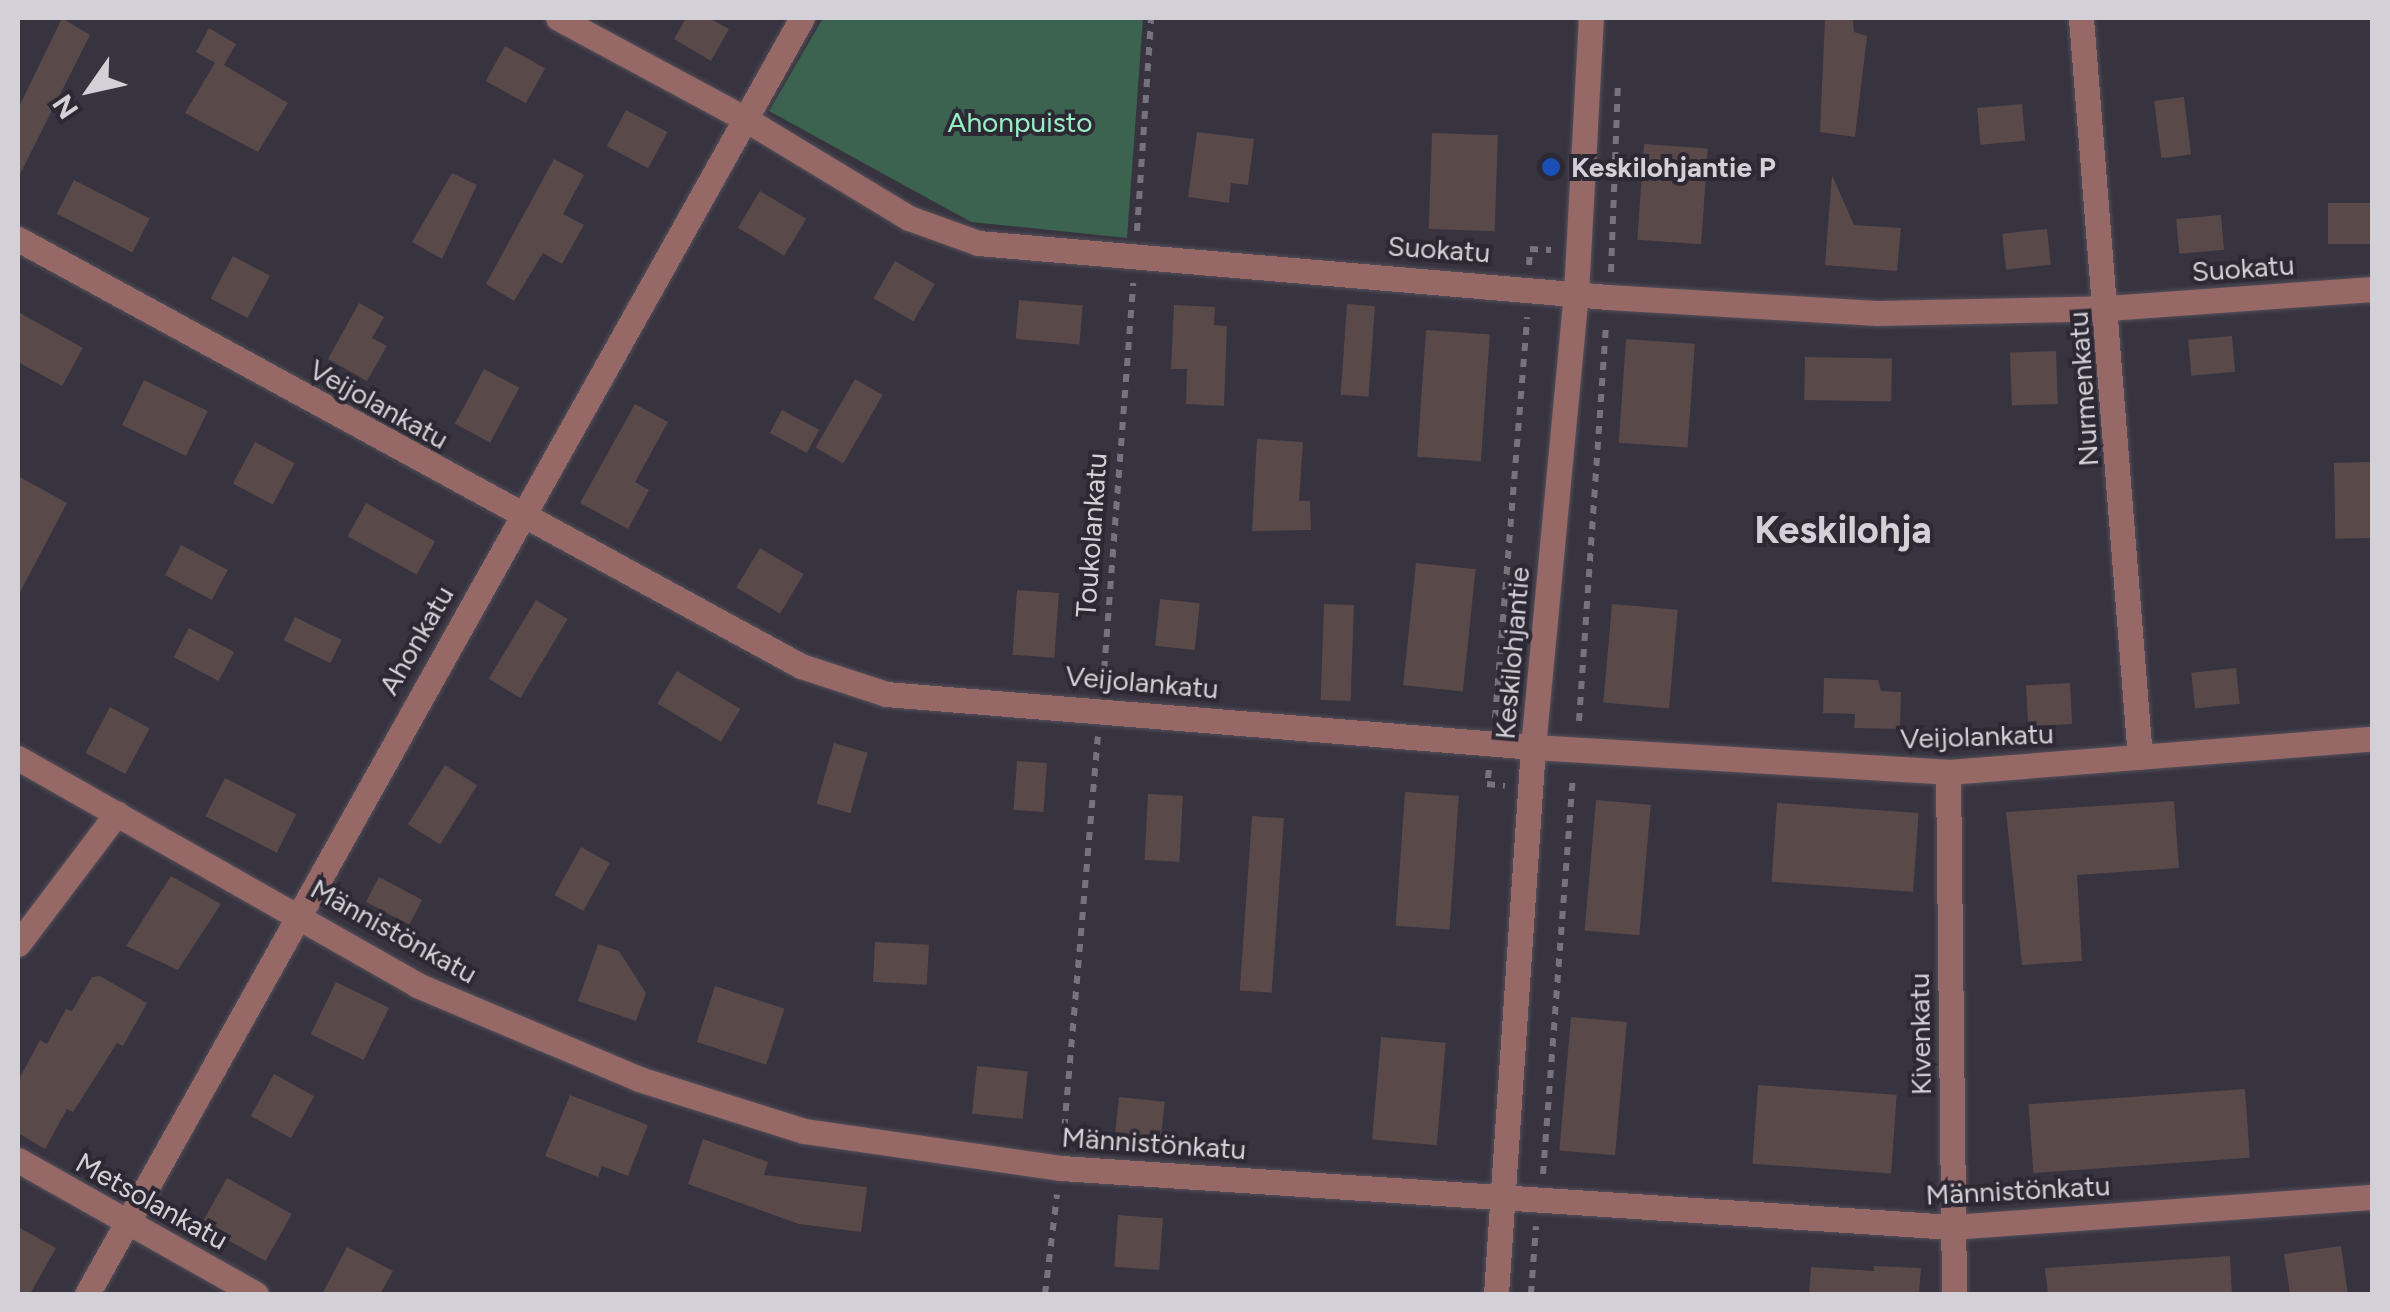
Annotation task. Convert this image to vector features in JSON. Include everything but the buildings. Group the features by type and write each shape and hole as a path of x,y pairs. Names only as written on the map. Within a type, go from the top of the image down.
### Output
{"street":[{"name":"Suokatu","path":"558,18 742,116 909,218 978,243 1135,260 1529,286 1608,297 1877,312 2108,308 2372,289"},
{"name":"Ahonkatu","path":"87,1294 742,116 802,18"},
{"name":"Keskilohjantie","path":"1496,1294 1530,789 1576,293 1591,18"},
{"name":"Nurmenkatu","path":"2080,18 2108,308 2140,757"},
{"name":"Veijolankatu","path":"18,240 521,516 818,672 886,694 1101,708 1493,744 1948,772 2372,739"},
{"name":"Männistönkatu","path":"18,758 297,912 417,985 639,1079 804,1131 1061,1168 1538,1196 1952,1228 2372,1197"},
{"name":"Kivenkatu","path":"1948,772 1954,1294"},
{"path":"18,944 117,813"},
{"name":"Metsolankatu","path":"18,1160 256,1294"}],"path":[{"name":"Toukolankatu","path":"1045,1294 1061,1168 1101,708 1151,18"},
{"path":"1531,1294 1577,750 1612,256 1621,105 1616,77"},
{"path":"1571,794 1487,784 1530,249 1612,256"}],"green space":[{"name":"Ahonpuisto","path":"823,18 1143,18 1127,238 971,222 769,111"}],"place":[{"name":"Keskilohjantie P","path":"1551,167"}],"district":[{"name":"Keskilohja","path":"1843,531"}]}
